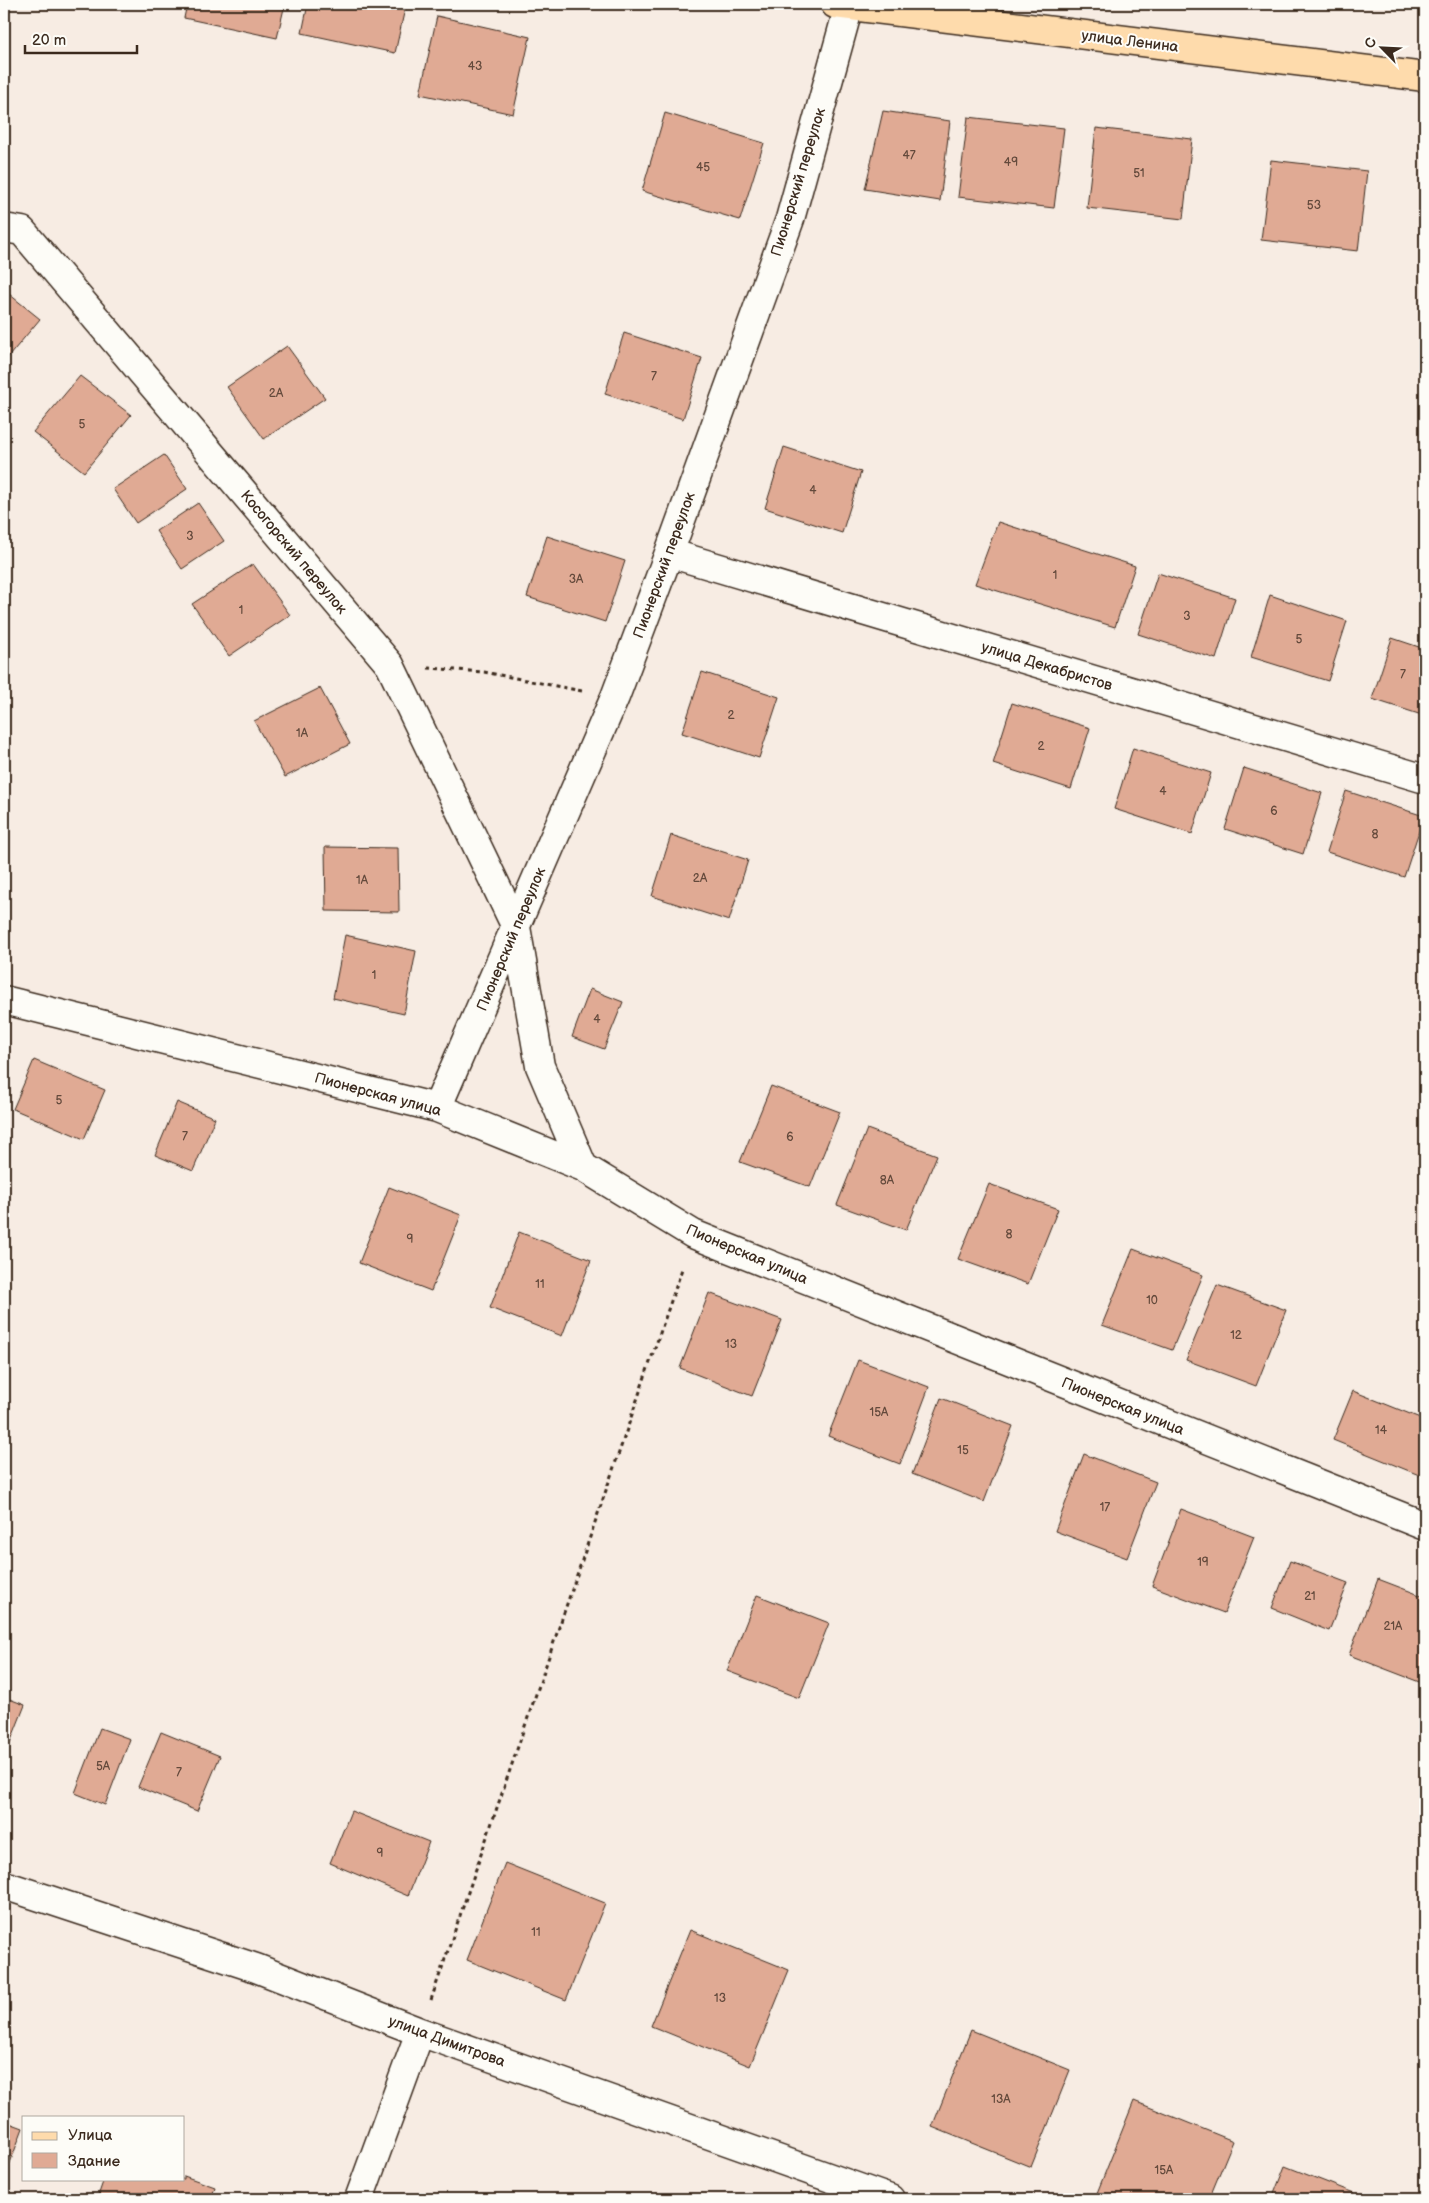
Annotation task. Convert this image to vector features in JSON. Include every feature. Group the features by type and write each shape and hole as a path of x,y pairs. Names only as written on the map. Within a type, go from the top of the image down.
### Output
{"main road":[{"name":"улица Ленина","path":"842,5 1425,77"}],"street":[{"name":"Пионерский переулок","path":"437,1108 614,697 669,553 790,219 842,5"},
{"name":"Косогорский переулок","path":"4,228 22,232 390,665 516,928 540,1066 583,1167"},
{"name":"улица Декабристов","path":"669,553 1425,779"},
{"name":"Пионерская улица","path":"4,1000 437,1108 583,1167 693,1234 1425,1526"},
{"name":"улица Димитрова","path":"4,1885 256,1968 420,2032 890,2199"},
{"path":"359,2199 420,2032"}],"path":[{"path":"390,665 484,672 614,697"},
{"path":"420,2032 693,1234"}],"building":[{"path":"187,4 285,4 277,38 184,18"},
{"path":"308,4 406,4 395,53 302,33"},
{"path":"437,16 530,37 513,114 420,94"},
{"path":"883,111 950,121 940,201 865,189"},
{"path":"665,113 764,143 740,220 642,191"},
{"path":"968,117 1064,128 1054,208 958,197"},
{"path":"1096,128 1192,139 1183,219 1087,208"},
{"path":"1271,160 1367,171 1358,251 1261,240"},
{"path":"4,290 40,319 4,362"},
{"path":"624,333 702,358 683,419 605,394"},
{"path":"287,346 325,398 264,439 227,387"},
{"path":"80,376 131,415 84,472 33,432"},
{"path":"784,447 861,472 842,533 765,508"},
{"path":"164,455 187,489 136,523 113,489"},
{"path":"198,503 224,541 182,569 156,531"},
{"path":"998,522 1135,566 1115,627 975,584"},
{"path":"547,536 625,561 605,622 527,597"},
{"path":"253,564 290,615 229,656 192,604"},
{"path":"1158,573 1235,598 1216,659 1138,634"},
{"path":"1270,595 1347,621 1328,681 1251,657"},
{"path":"1392,638 1425,649 1425,716 1372,699"},
{"path":"702,672 779,697 759,758 682,733"},
{"path":"320,688 350,744 285,777 254,721"},
{"path":"1012,703 1090,728 1071,789 993,764"},
{"path":"1133,748 1211,773 1192,834 1114,809"},
{"path":"1244,768 1322,793 1303,854 1225,829"},
{"path":"1346,791 1424,816 1404,877 1327,852"},
{"path":"671,835 748,860 729,921 652,896"},
{"path":"325,847 398,848 399,912 326,911"},
{"path":"345,935 416,951 404,1014 333,998"},
{"path":"590,989 623,1002 604,1049 572,1037"},
{"path":"34,1060 105,1090 84,1139 13,1109"},
{"path":"771,1086 840,1112 810,1187 740,1162"},
{"path":"177,1102 215,1118 193,1171 155,1155"},
{"path":"867,1129 937,1155 906,1230 837,1205"},
{"path":"989,1184 1058,1209 1028,1284 958,1259"},
{"path":"389,1187 461,1215 431,1291 359,1263"},
{"path":"519,1232 591,1260 562,1336 490,1308"},
{"path":"1133,1249 1203,1275 1172,1350 1102,1325"},
{"path":"1217,1285 1286,1310 1256,1386 1186,1360"},
{"path":"709,1293 782,1320 752,1396 680,1368"},
{"path":"858,1360 929,1387 900,1464 828,1436"},
{"path":"1353,1391 1425,1420 1424,1477 1333,1440"},
{"path":"941,1398 1013,1426 984,1502 912,1474"},
{"path":"1084,1454 1156,1482 1127,1558 1055,1531"},
{"path":"1181,1509 1254,1537 1224,1613 1152,1586"},
{"path":"1290,1561 1348,1583 1329,1631 1272,1608"},
{"path":"1378,1579 1425,1597 1425,1673 1422,1683 1349,1655"},
{"path":"757,1595 829,1623 799,1698 727,1671"},
{"path":"4,1697 25,1705 4,1758"},
{"path":"100,1728 130,1739 105,1805 75,1793"},
{"path":"161,1732 220,1756 197,1811 138,1787"},
{"path":"351,1811 429,1842 408,1896 330,1863"},
{"path":"505,1863 605,1903 566,2000 467,1960"},
{"path":"690,1930 789,1970 750,2066 651,2026"},
{"path":"971,2030 1070,2070 1031,2167 932,2127"},
{"path":"1134,2101 1233,2141 1209,2199 1095,2198"},
{"path":"4,2121 22,2128 22,2131 4,2179"},
{"path":"1285,2166 1354,2193 1352,2199 1272,2199"},
{"path":"185,2176 215,2187 211,2199 97,2199 104,2180 185,2180"}]}
